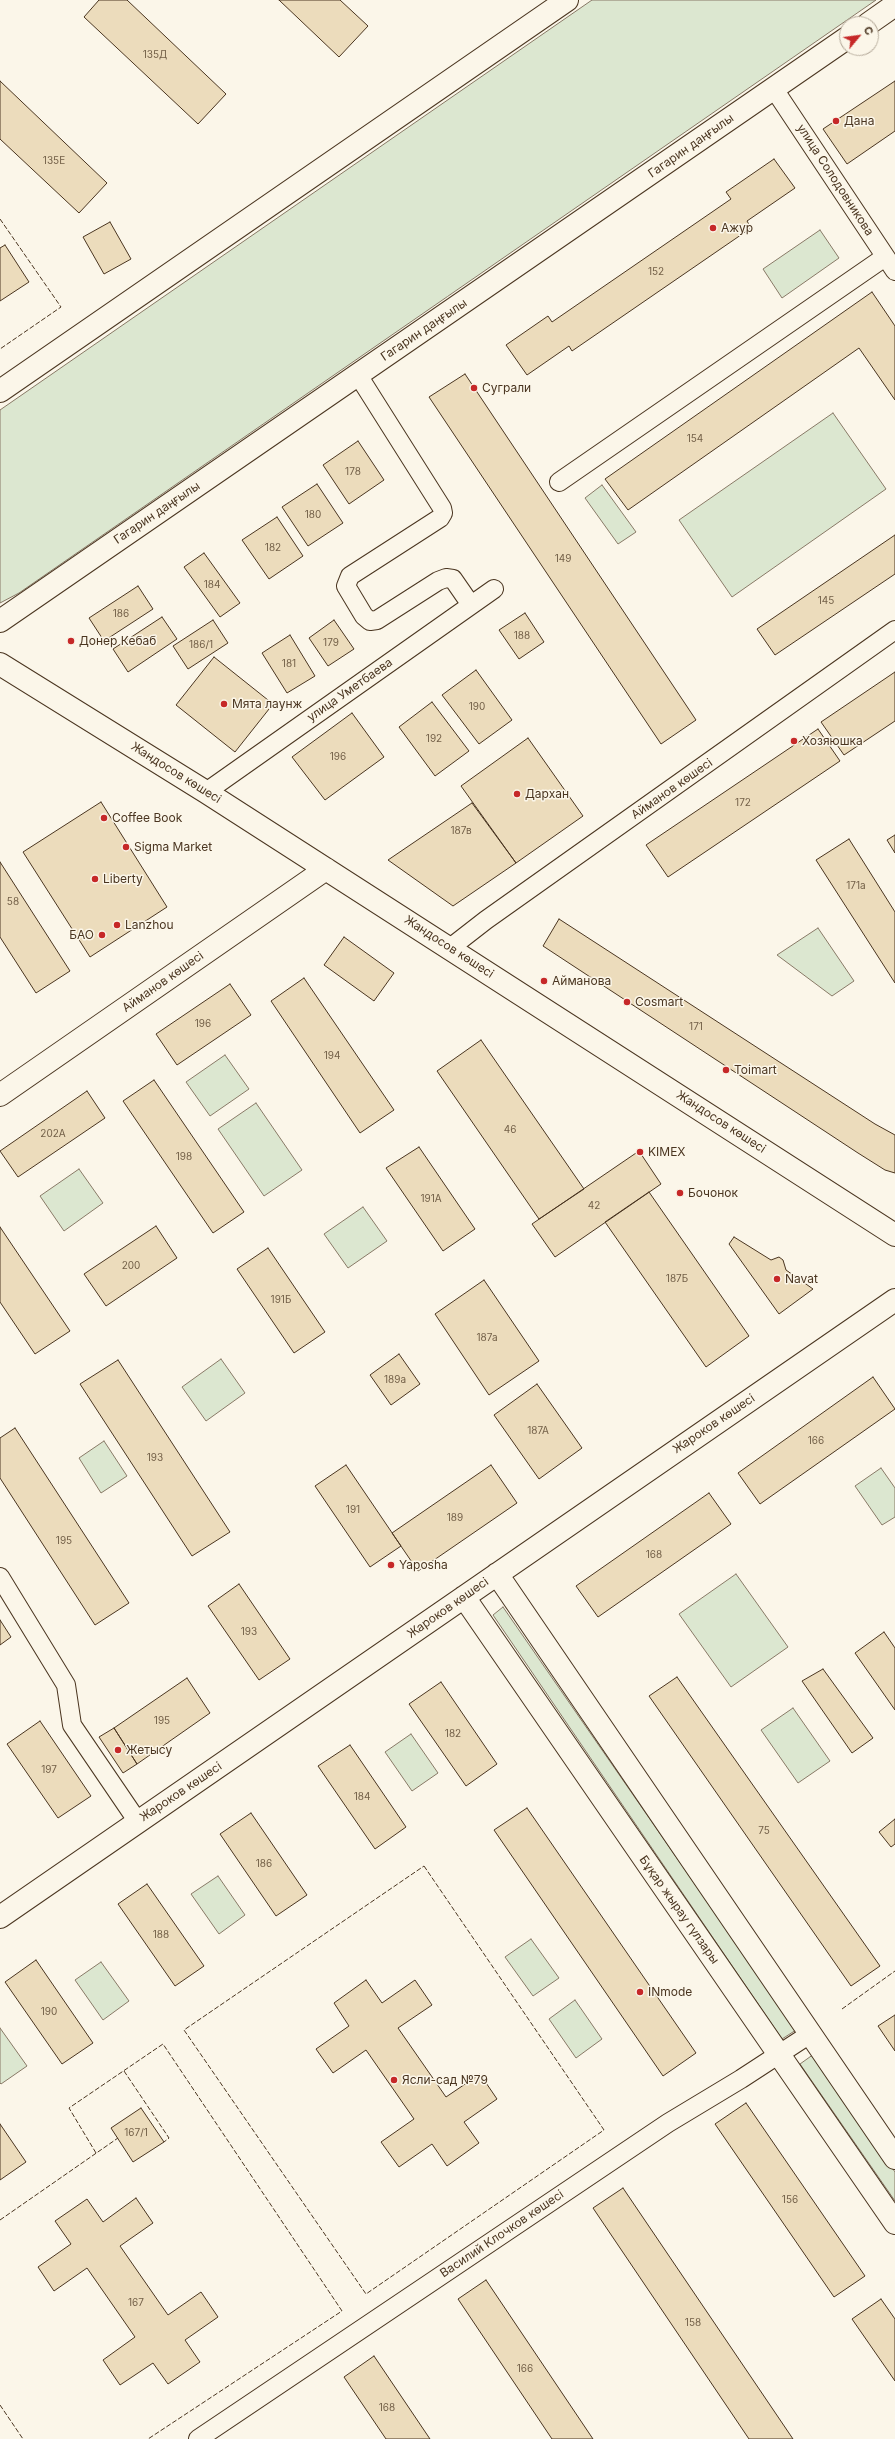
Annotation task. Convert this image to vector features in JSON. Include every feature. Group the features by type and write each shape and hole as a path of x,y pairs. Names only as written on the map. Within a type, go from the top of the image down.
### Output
{"street":[{"path":"0,391 567,0"},
{"path":"879,16 895,5"},
{"name":"Гагарин даңғылы","path":"0,621 839,44"},
{"name":"улица Солодовникова","path":"774,89 890,264"},
{"path":"559,482 890,264"},
{"path":"358,375 442,508 443,513 440,518 350,576 346,586 364,616 370,621 377,620 438,581 446,578 453,579 471,605"},
{"name":"улица Уметбаева","path":"206,792 494,589"},
{"name":"Айманов көшесі","path":"450,948 486,920 895,630"},
{"name":"Жандосов көшесі","path":"0,664 206,792 895,1235"},
{"name":"Айманов көшесі","path":"0,1095 326,869"},
{"name":"Жароков көшесі","path":"0,1916 895,1300"},
{"path":"497,1574 895,2158"},
{"path":"0,1577 66,1685 72,1725 138,1822"},
{"name":"Бұқар жырау гүлзары","path":"464,1597 895,2223"},
{"name":"Василий Клочков көшесі","path":"198,2439 668,2123 779,2055 810,2034"}],"green space":[{"path":"592,0 876,0 853,16 839,16 839,26 19,593 0,603 0,410"},
{"path":"820,230 839,258 782,298 763,269"},
{"path":"833,413 886,489 732,597 679,520"},
{"path":"602,485 636,532 618,544 585,498"},
{"path":"818,928 854,981 832,996 777,955"},
{"path":"225,1055 249,1089 210,1116 186,1082"},
{"path":"256,1103 302,1170 264,1196 218,1129"},
{"path":"79,1169 103,1203 64,1231 40,1196"},
{"path":"363,1207 387,1241 348,1268 324,1234"},
{"path":"221,1359 245,1393 206,1421 182,1387"},
{"path":"104,1441 127,1476 101,1493 79,1458"},
{"path":"881,1468 895,1488 895,1517 882,1525 855,1486"},
{"path":"736,1574 788,1647 731,1687 679,1614"},
{"path":"503,1607 796,2030 782,2039 493,1615"},
{"path":"793,1708 830,1761 798,1783 761,1730"},
{"path":"411,1734 438,1773 412,1791 385,1752"},
{"path":"218,1876 245,1915 219,1934 191,1894"},
{"path":"531,1939 559,1978 533,1996 505,1957"},
{"path":"101,1962 129,2001 103,2020 75,1980"},
{"path":"575,2000 602,2039 576,2058 549,2019"},
{"path":"0,2028 27,2066 1,2084 0,2083"},
{"path":"814,2054 895,2172 895,2201 800,2064"}],"building":[{"path":"99,0 127,0 226,94 198,124 84,17"},
{"path":"279,0 340,0 368,26 339,57"},
{"path":"0,81 107,183 79,213 0,139"},
{"path":"895,81 895,131 847,164 823,129"},
{"path":"774,159 795,188 747,221 751,228 572,351 569,346 527,375 506,345 548,316 552,322 731,199 726,192"},
{"path":"110,222 131,259 104,274 83,237"},
{"path":"5,245 29,282 0,301 0,248"},
{"path":"872,292 895,326 895,400 859,348 628,510 605,479"},
{"path":"465,374 696,720 661,744 429,397"},
{"path":"358,441 384,480 349,504 323,465"},
{"path":"317,484 343,523 308,546 282,507"},
{"path":"277,517 303,556 269,579 242,540"},
{"path":"895,535 895,574 775,655 757,629"},
{"path":"204,553 240,603 220,617 184,567"},
{"path":"138,586 153,609 104,641 89,618"},
{"path":"525,613 544,642 519,659 499,630"},
{"path":"162,617 177,639 128,672 113,649"},
{"path":"213,620 228,643 188,669 173,646"},
{"path":"334,620 354,649 328,666 309,638"},
{"path":"290,635 315,676 287,693 262,653"},
{"name":"Мята лаунж","path":"214,657 273,704 235,752 176,705"},
{"path":"476,670 512,720 479,744 442,695"},
{"path":"895,672 895,721 844,755 821,722"},
{"path":"432,702 469,751 435,776 399,727"},
{"path":"352,713 384,757 325,800 292,757"},
{"path":"818,729 840,761 668,877 646,845"},
{"name":"Дархан","path":"528,738 583,816 516,863 461,786"},
{"name":"Liberty","path":"101,802 167,907 90,957 23,852"},
{"path":"472,803 516,863 453,906 388,860"},
{"path":"895,835 895,853 887,840"},
{"path":"849,839 895,912 895,983 816,860"},
{"path":"0,862 70,971 36,993 0,937"},
{"path":"559,919 875,1124 895,1135 895,1173 885,1170 858,1153 543,946"},
{"path":"344,937 394,973 374,1001 324,965"},
{"path":"304,978 394,1110 360,1133 271,1001"},
{"path":"230,984 251,1015 177,1065 156,1034"},
{"path":"481,1040 584,1189 539,1219 437,1071"},
{"path":"154,1080 244,1212 213,1233 123,1101"},
{"path":"87,1091 105,1118 18,1177 0,1151"},
{"path":"419,1147 475,1229 443,1251 386,1168"},
{"path":"639,1151 661,1184 555,1257 532,1224"},
{"path":"649,1192 749,1336 706,1367 605,1222"},
{"path":"156,1226 177,1258 106,1306 84,1274"},
{"path":"0,1227 70,1331 35,1354 0,1302"},
{"name":"Navat","path":"734,1237 771,1260 779,1257 783,1260 786,1270 813,1289 779,1314 729,1244"},
{"path":"268,1248 325,1332 294,1353 237,1269"},
{"path":"484,1280 539,1361 489,1395 435,1314"},
{"path":"399,1354 420,1384 391,1405 370,1375"},
{"path":"118,1360 230,1532 192,1556 80,1384"},
{"path":"873,1377 895,1409 760,1504 738,1473"},
{"path":"537,1384 582,1448 539,1479 494,1415"},
{"path":"15,1428 129,1603 95,1625 0,1478 0,1438"},
{"path":"346,1465 401,1546 370,1567 315,1486"},
{"path":"491,1465 517,1503 418,1571 392,1533"},
{"path":"709,1493 731,1524 598,1617 576,1586"},
{"path":"239,1584 290,1659 259,1680 208,1606"},
{"path":"0,1620 11,1637 0,1645"},
{"path":"884,1632 895,1648 895,1710 855,1653"},
{"path":"823,1669 873,1738 852,1753 802,1681"},
{"path":"677,1677 880,1966 851,1986 649,1696"},
{"path":"187,1678 210,1713 137,1764 114,1728"},
{"path":"441,1682 497,1764 466,1786 409,1704"},
{"path":"40,1721 91,1796 58,1818 7,1744"},
{"path":"114,1728 137,1764 123,1773 99,1737"},
{"path":"350,1745 406,1827 375,1849 318,1766"},
{"path":"527,1808 696,2053 663,2076 494,1830"},
{"path":"251,1813 307,1895 276,1916 220,1834"},
{"path":"895,1819 895,1844 891,1847 879,1832"},
{"path":"147,1884 204,1966 175,1986 118,1904"},
{"path":"36,1960 93,2043 62,2064 5,1982"},
{"path":"366,1980 382,2003 415,1980 432,2005 398,2028 446,2097 480,2074 497,2099 464,2122 479,2143 447,2166 432,2144 399,2167 381,2142 414,2119 366,2050 333,2073 316,2049 349,2026 334,2003"},
{"path":"895,2015 895,2051 878,2026"},
{"path":"746,2103 865,2276 834,2297 715,2124"},
{"path":"141,2108 164,2142 133,2162 111,2128"},
{"path":"0,2124 26,2162 0,2180"},
{"path":"623,2188 793,2439 749,2439 593,2208"},
{"path":"136,2198 153,2223 120,2246 168,2315 201,2292 218,2317 185,2340 200,2362 168,2384 153,2363 120,2385 103,2360 135,2337 87,2268 54,2291 38,2267 71,2244 55,2221 87,2199 103,2222"},
{"path":"486,2280 593,2439 552,2439 458,2299"},
{"path":"881,2299 895,2319 895,2381 852,2319"},
{"path":"374,2356 430,2439 386,2439 344,2377"}],"fence":[{"path":"0,219 61,307 0,349"},
{"path":"424,1866 604,2130 366,2294 184,2030 424,1866"},
{"path":"842,2009 895,1971"},
{"path":"96,2153 69,2108 163,2044 342,2311 148,2439"},
{"path":"124,2071 169,2138 164,2142"},
{"path":"0,2220 118,2138"},
{"path":"0,2405 23,2439"}],"place":[{"name":"Дана","path":"836,121"},
{"name":"Ажур","path":"713,228"},
{"name":"Суграли","path":"474,388"},
{"name":"Донер Кебаб","path":"71,641"},
{"name":"Мята лаунж","path":"224,704"},
{"name":"Хозяюшка","path":"794,741"},
{"name":"Дархан","path":"517,794"},
{"name":"Coffee Book","path":"104,818"},
{"name":"Sigma Market","path":"126,847"},
{"name":"Liberty","path":"95,879"},
{"name":"Lanzhou","path":"117,925"},
{"name":"БАО","path":"102,935"},
{"name":"Айманова","path":"544,981"},
{"name":"Cosmart","path":"627,1002"},
{"name":"Toimart","path":"726,1070"},
{"name":"KIMEX","path":"640,1152"},
{"name":"Бочонок","path":"680,1193"},
{"name":"Navat","path":"777,1279"},
{"name":"Yaposha","path":"391,1565"},
{"name":"Жетысу","path":"118,1750"},
{"name":"INmode","path":"640,1992"},
{"name":"Ясли-сад №79","path":"394,2080"}]}
